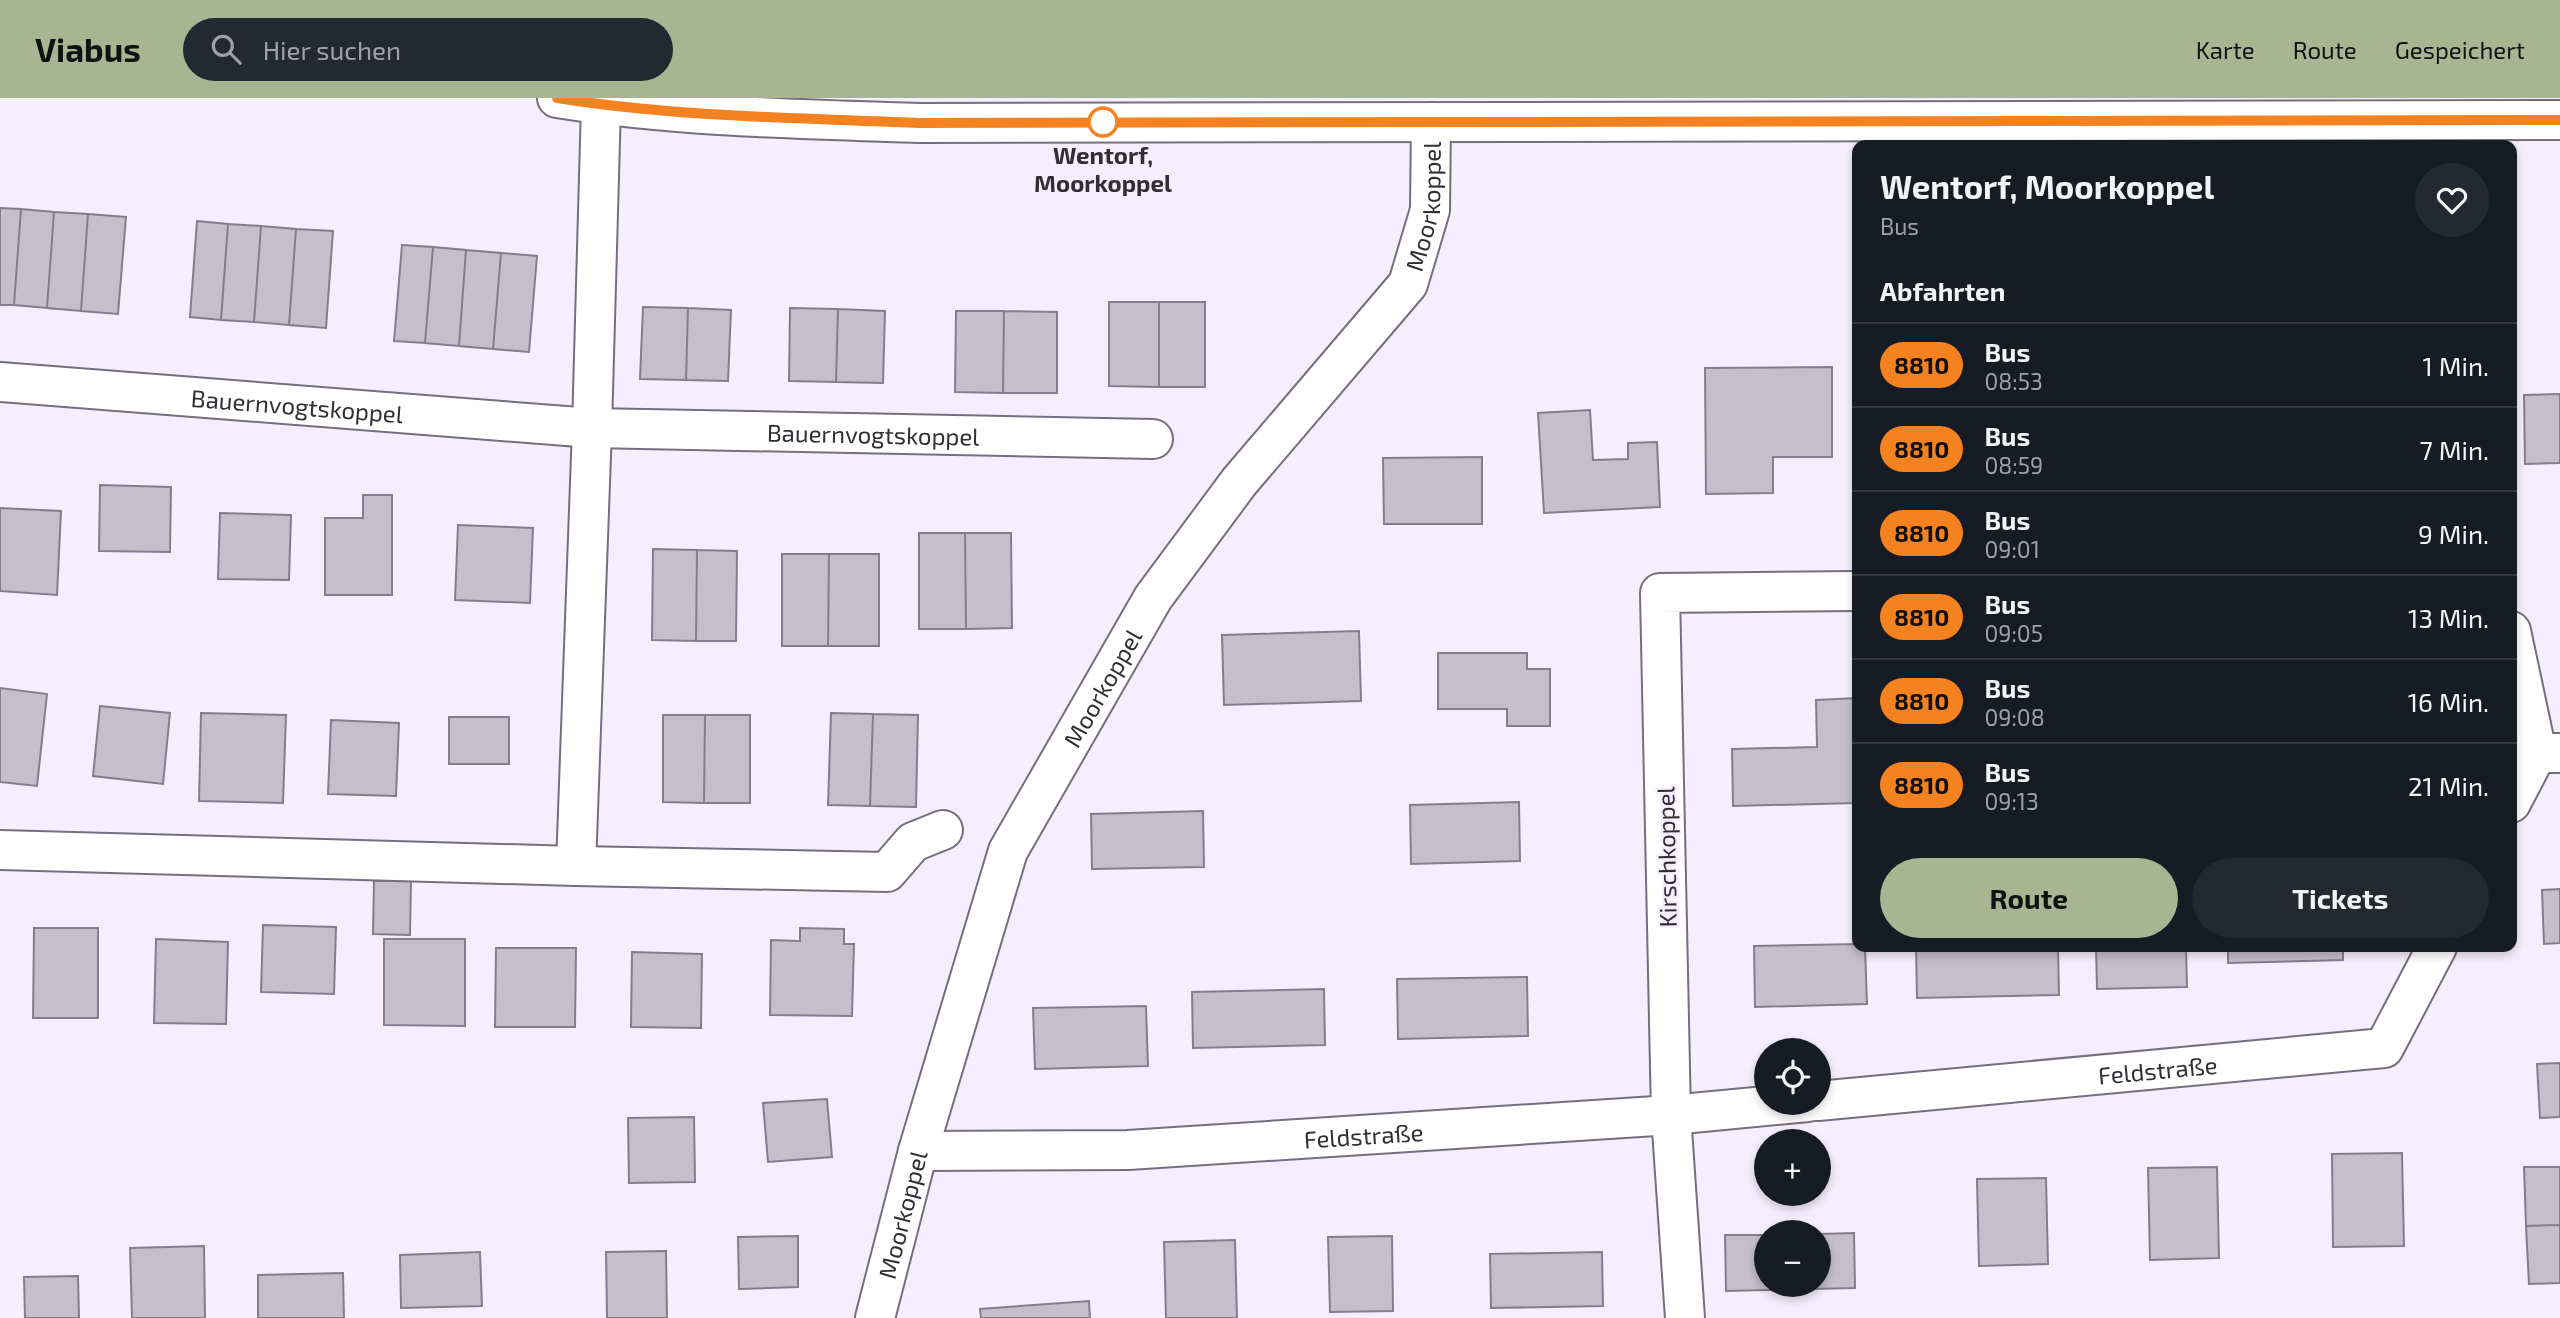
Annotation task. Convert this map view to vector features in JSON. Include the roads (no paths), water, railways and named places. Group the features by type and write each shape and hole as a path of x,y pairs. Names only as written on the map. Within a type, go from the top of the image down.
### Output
{"street":[{"path":"557,98 710,116 920,123 2560,120"},
{"path":"576,866 601,105"},
{"name":"Moorkoppel","path":"875,1318 918,1151 1008,851 1153,598 1239,482 1408,284 1430,210 1431,122"},
{"name":"Bauernvogtskoppel","path":"0,382 592,428 1153,439"},
{"name":"Kirschkoppel","path":"1685,1318 1671,1115 1660,593 1852,591"},
{"path":"2517,650 2549,753 2517,795"},
{"path":"0,850 887,872 913,842 943,830"},
{"name":"Feldstraße","path":"1831,1100 2384,1048 2434,952"},
{"name":"Feldstraße","path":"918,1151 1128,1150 1671,1115 1754,1107"}],"place":[{"name":"Wentorf, Moorkoppel","path":"1103,122"}]}
